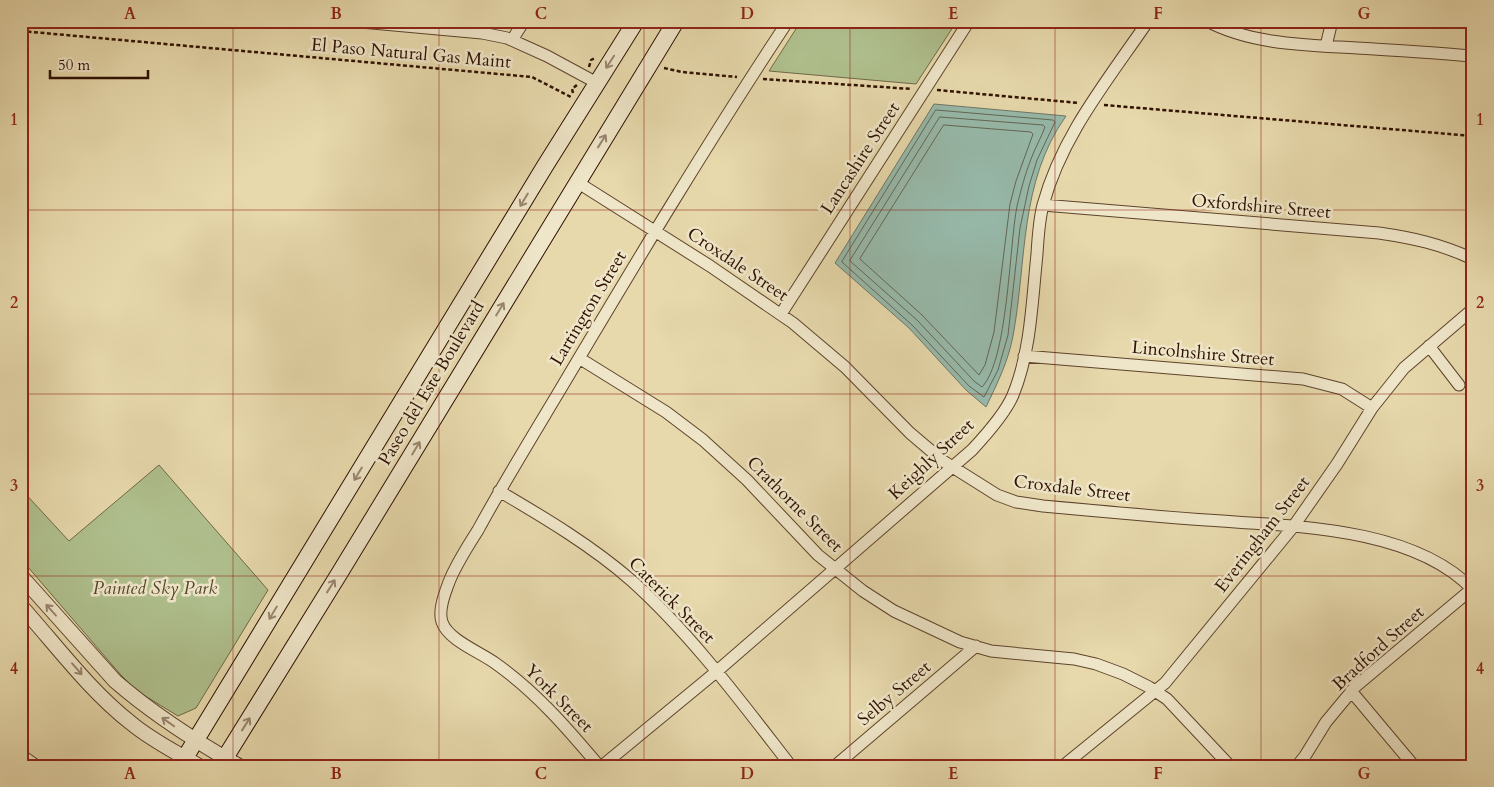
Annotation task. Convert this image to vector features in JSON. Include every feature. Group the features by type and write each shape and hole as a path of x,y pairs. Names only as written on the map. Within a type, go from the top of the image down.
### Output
{"main road":[{"name":"Paseo del Este Boulevard","path":"188,763 196,740 583,104 636,21"},
{"name":"Paseo del Este Boulevard","path":"228,763 339,574 676,21"}],"street":[{"path":"350,21 482,33 512,40 547,56 597,83"},
{"path":"512,40 524,21"},
{"name":"Lartington Street","path":"442,624 440,614 450,581 499,491 750,78 788,21"},
{"name":"Lancashire Street","path":"781,314 969,21"},
{"name":"Keighly Street","path":"601,766 716,672 972,450 986,434 1012,397 1024,356 1028,339 1039,228 1043,205 1057,164 1072,133 1148,21"},
{"path":"1207,21 1220,28 1257,38 1326,46 1473,56"},
{"path":"1326,46 1332,21"},
{"name":"Croxdale Street","path":"577,182 656,231 781,314 844,367 910,433 951,467 997,495 1016,502 1042,506 1293,526 1351,534 1379,540 1436,562 1461,578 1472,589"},
{"name":"Oxfordshire Street","path":"1043,205 1416,238 1450,248 1473,259"},
{"name":"Everingham Street","path":"1063,766 1156,691 1184,662 1293,526 1337,464 1372,408 1404,368 1473,310"},
{"path":"1429,346 1459,385"},
{"name":"Lincolnshire Street","path":"1024,356 1304,379 1342,389 1372,408"},
{"name":"Crathorne Street","path":"579,358 666,412 703,440 747,480 818,555 863,591 894,611 960,642 991,651 1074,659 1096,664 1123,674 1156,691 1179,709 1230,766"},
{"name":"Caterick Street","path":"499,491 569,534 631,581 659,607 716,672 791,766"},
{"path":"21,576 115,681 150,710 228,763"},
{"name":"Bradford Street","path":"1297,766 1326,722 1351,691 1472,589"},
{"path":"21,606 120,714 188,763"},
{"name":"York Street","path":"442,624 459,641 494,662 527,687 601,766"},
{"name":"Selby Street","path":"835,766 976,646"},
{"path":"1351,691 1414,766"},
{"path":"21,755 37,766"}],"path":[{"name":"El Paso Natural Gas Maint","path":"21,31 532,77 583,104"},
{"path":"660,67 682,72 750,78 926,89 1473,136"}],"green space":[{"path":"801,21 957,21 916,84 769,71"},
{"name":"Painted Sky Park","path":"159,465 268,590 196,708 178,716 137,691 120,674 21,559 21,489 69,541"}],"water":[{"path":"934,104 1066,116 1051,141 1032,195 1011,346 986,407 966,390 909,328 835,263"}]}
